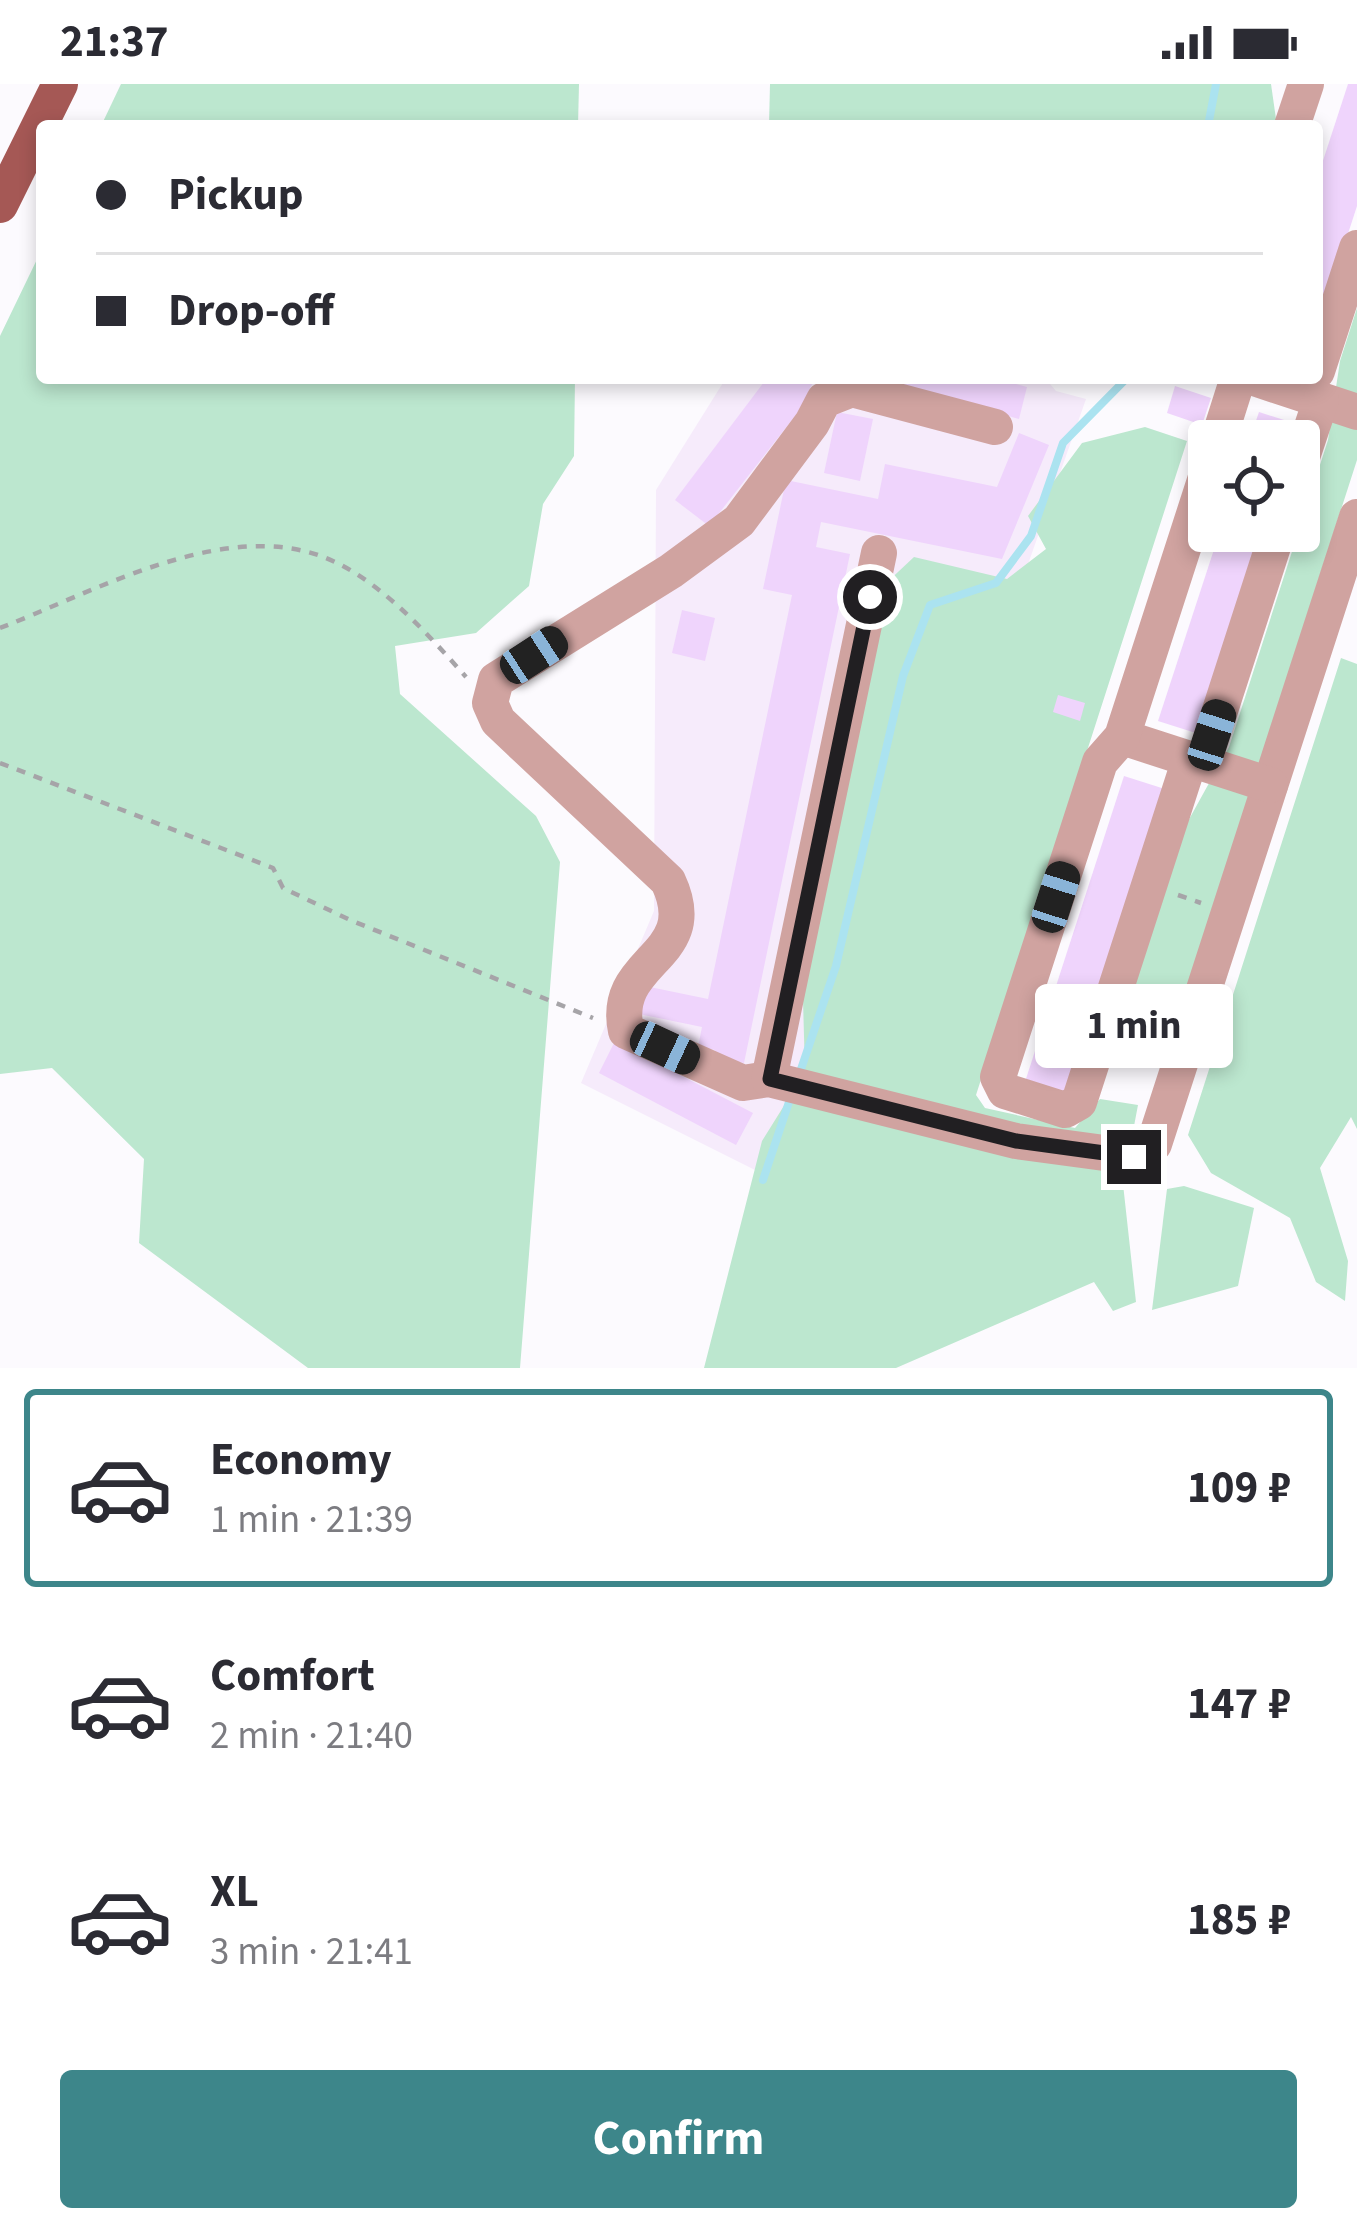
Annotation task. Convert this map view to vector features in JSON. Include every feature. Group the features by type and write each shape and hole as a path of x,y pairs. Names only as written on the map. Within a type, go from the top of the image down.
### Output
{"main road":[{"path":"42,120 60,84"},
{"path":"0,205 36,132"}],"street":[{"path":"1294,120 1306,84"},
{"path":"1323,360 1357,248"},
{"path":"1225,420 1236,384"},
{"path":"1308,420 1315,386 1357,412"},
{"path":"995,428 852,389 838,391 824,400 739,521 671,571 496,680 490,704 497,722 668,881 680,905 675,934 630,985 622,1013 626,1031 742,1083 770,1079 984,1132 1134,1157 1154,1144 1357,517"},
{"path":"984,1132 1100,763 1122,737 1188,533"},
{"path":"1001,1087 1065,1110 1079,1102 1149,886 1271,552"},
{"path":"770,1079 879,553"},
{"path":"1122,737 1270,785"}],"path":[{"path":"0,628 196,554 249,545 311,552 365,581 414,623 490,704"},
{"path":"0,763 273,868 283,888 350,920 626,1031"},
{"path":"1149,886 1229,912"},
{"path":"1109,1010 1189,1036"}],"shaded area":[{"path":"722,384 1050,384 1056,391 1086,399 1013,607 808,1052 761,1173 581,1083 654,911 656,490"}],"green space":[{"path":"121,84 579,84 578,120 104,120"},
{"path":"770,84 1271,84 1276,120 769,120"},
{"path":"36,261 36,384 575,384 574,456 543,504 529,586 476,633 395,646 400,694 536,816 560,862 520,1368 308,1368 139,1243 144,1159 52,1068 0,1074 0,336"},
{"path":"1357,308 1357,460 1161,1068 1158,1033 1122,1022 1187,823 1229,747 1292,552 1320,552 1320,465 1340,361"},
{"path":"1145,427 1187,441 976,1095 985,1108 1075,1128 1100,1099 1138,1105 1123,1184 1136,1302 1113,1311 1094,1282 896,1368 704,1368 762,1141 805,1072 802,964 882,587 914,557 1007,579 1046,549 1028,516 1082,443"},
{"path":"1341,658 1357,664 1357,1129 1351,1117 1320,1168 1348,1261 1345,1301 1316,1282 1290,1218 1211,1173 1188,1135"},
{"path":"1184,1186 1254,1208 1238,1286 1152,1310 1167,1189"}],"building":[{"path":"1348,84 1357,84 1357,206 1323,311 1323,161"},
{"path":"762,384 812,384 799,411 709,526 675,500"},
{"path":"895,384 1027,387 1019,419"},
{"path":"1175,386 1211,398 1204,420 1167,413"},
{"path":"837,412 873,419 860,481 824,473"},
{"path":"1259,412 1284,420 1256,420"},
{"path":"1019,433 1049,445 1002,559 821,522 816,547 850,554 744,1063 713,1057 715,1050 698,1047 702,1027 639,1014 645,986 708,999 792,595 763,589 786,480 878,499 885,464 997,487"},
{"path":"1213,552 1262,552 1202,735 1158,721"},
{"path":"682,610 715,618 705,661 672,653"},
{"path":"1058,695 1085,703 1080,721 1053,712"},
{"path":"1124,776 1168,790 1068,1099 1024,1085"},
{"path":"615,1041 753,1113 736,1145 599,1073"}],"waterway":[{"path":"1209,120 1216,84"},
{"path":"798,1078 836,966 903,676 930,605 996,583 1031,536 1063,443 1121,384"},
{"path":"763,1180 791,1096"}],"route":[{"path":"870,597 770,1079 1016,1141 1134,1157"}]}
